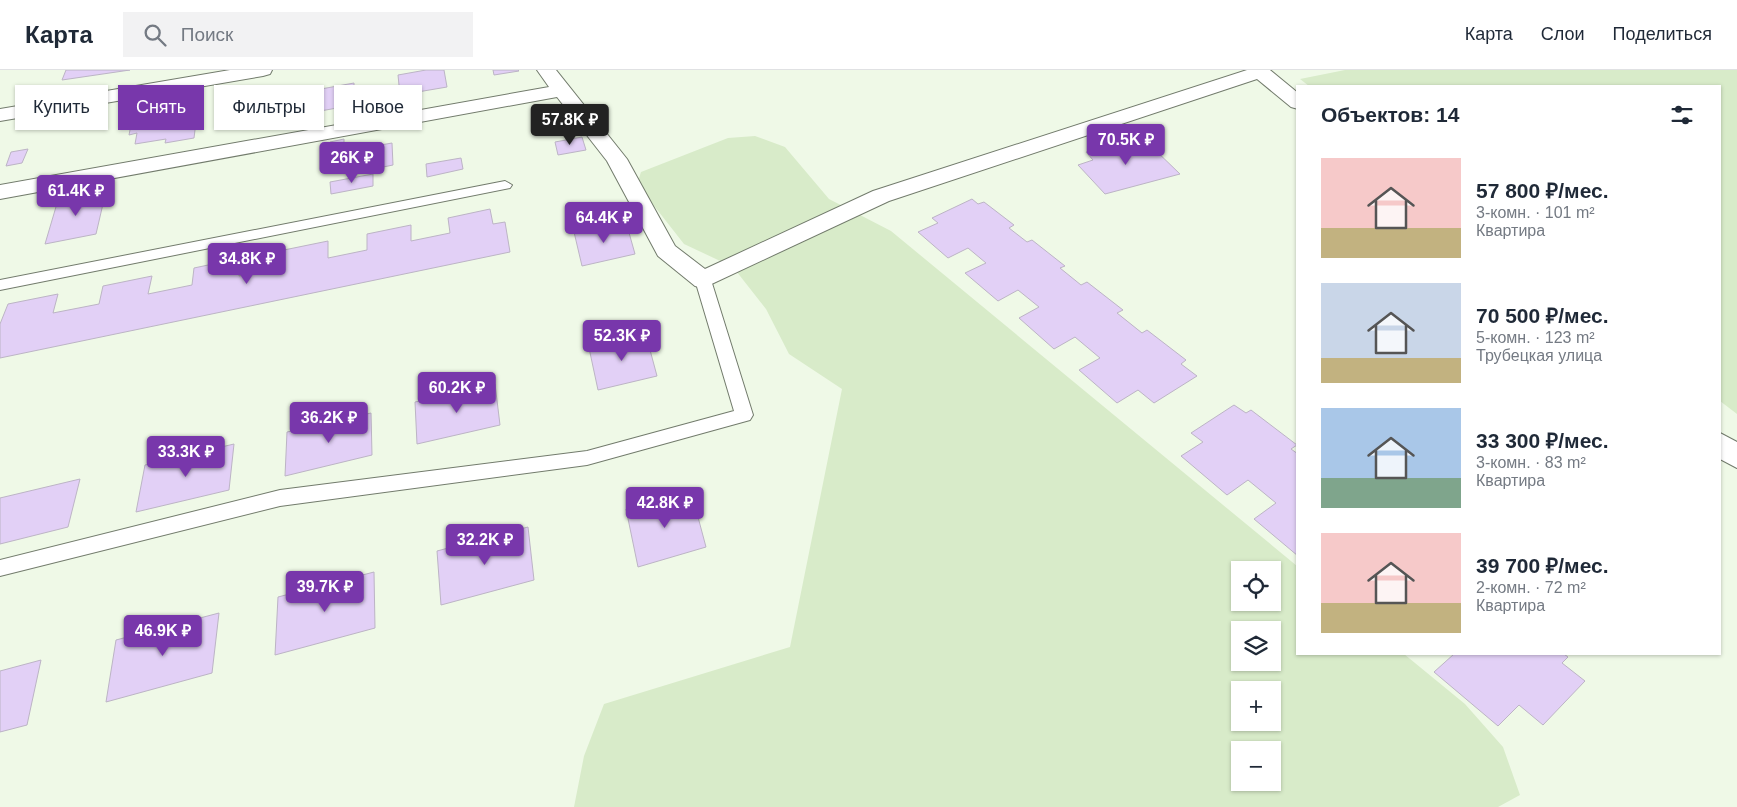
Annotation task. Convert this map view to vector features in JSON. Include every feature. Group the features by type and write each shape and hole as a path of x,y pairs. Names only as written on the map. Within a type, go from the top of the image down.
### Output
{"street":[{"path":"0,114 263,70"},
{"path":"546,70 617,159 666,251 703,280 881,196 1259,71 1296,101"},
{"path":"0,192 563,90"},
{"path":"1721,445 1737,457"}],"lane":[{"path":"0,285 505,185"},
{"path":"0,568 280,498 587,458 744,415 703,280"}],"green space":[{"path":"1345,70 1737,70 1737,414 1721,402 1721,85 1308,85 1300,79"},
{"path":"755,136 785,147 829,199 891,231 1296,565 1296,655 1405,655 1465,704 1503,747 1520,795 1498,807 574,807 584,756 604,704 790,647 842,389 789,354 766,309 733,267 684,244 637,184 641,172 728,138"}],"building":[{"path":"66,70 130,70 62,80"},
{"path":"426,70 444,70 447,87 422,91 422,85 399,85 398,75"},
{"path":"493,70 518,70 519,71 494,75"},
{"path":"334,87 334,109 324,110 324,88"},
{"path":"130,130 195,130 194,138 165,143 166,139 135,144 137,133 129,135"},
{"path":"582,137 586,150 558,155 555,142"},
{"path":"344,139 344,150 330,153 330,142"},
{"path":"1114,141 1118,144 1131,141 1139,148 1150,145 1180,174 1105,194 1078,165 1093,160 1086,152 1100,149 1097,145"},
{"path":"392,143 393,165 359,172 358,149"},
{"path":"28,149 22,163 6,166 11,152"},
{"path":"461,158 463,169 427,177 426,164"},
{"path":"373,174 373,186 331,194 330,182"},
{"path":"106,191 96,234 45,244 58,200"},
{"path":"972,199 978,204 984,202 1014,225 1009,228 1027,242 1032,240 1065,266 1060,268 1081,285 1087,282 1123,310 1117,313 1142,333 1147,330 1186,360 1181,364 1197,376 1154,403 1138,390 1117,403 1079,370 1100,358 1075,337 1054,349 1019,318 1039,307 1018,290 998,301 965,273 986,263 968,248 948,258 918,232 938,223 932,218"},
{"path":"490,209 493,224 505,222 510,252 0,358 0,324 8,304 58,294 53,313 99,304 103,286 152,276 148,294 192,285 194,268 241,258 239,276 282,267 284,250 328,241 328,258 367,250 367,234 411,225 411,241 450,233 448,218"},
{"path":"626,222 635,254 582,266 574,232"},
{"path":"646,335 657,376 598,390 589,348"},
{"path":"495,384 500,425 417,444 415,402"},
{"path":"1234,405 1246,413 1251,410 1296,444 1291,449 1296,453 1296,554 1254,519 1276,503 1248,480 1227,495 1181,456 1203,442 1191,433"},
{"path":"371,413 372,455 285,476 287,432"},
{"path":"234,444 229,490 136,512 145,465"},
{"path":"80,479 68,527 0,544 0,498"},
{"path":"691,491 706,547 638,567 626,509"},
{"path":"528,527 534,580 441,605 437,551"},
{"path":"374,572 375,628 275,655 278,597"},
{"path":"219,613 212,673 106,702 116,640"},
{"path":"1453,655 1565,655 1568,657 1562,663 1585,681 1543,725 1519,705 1498,726 1434,672"},
{"path":"41,660 27,725 0,732 0,671"}]}
